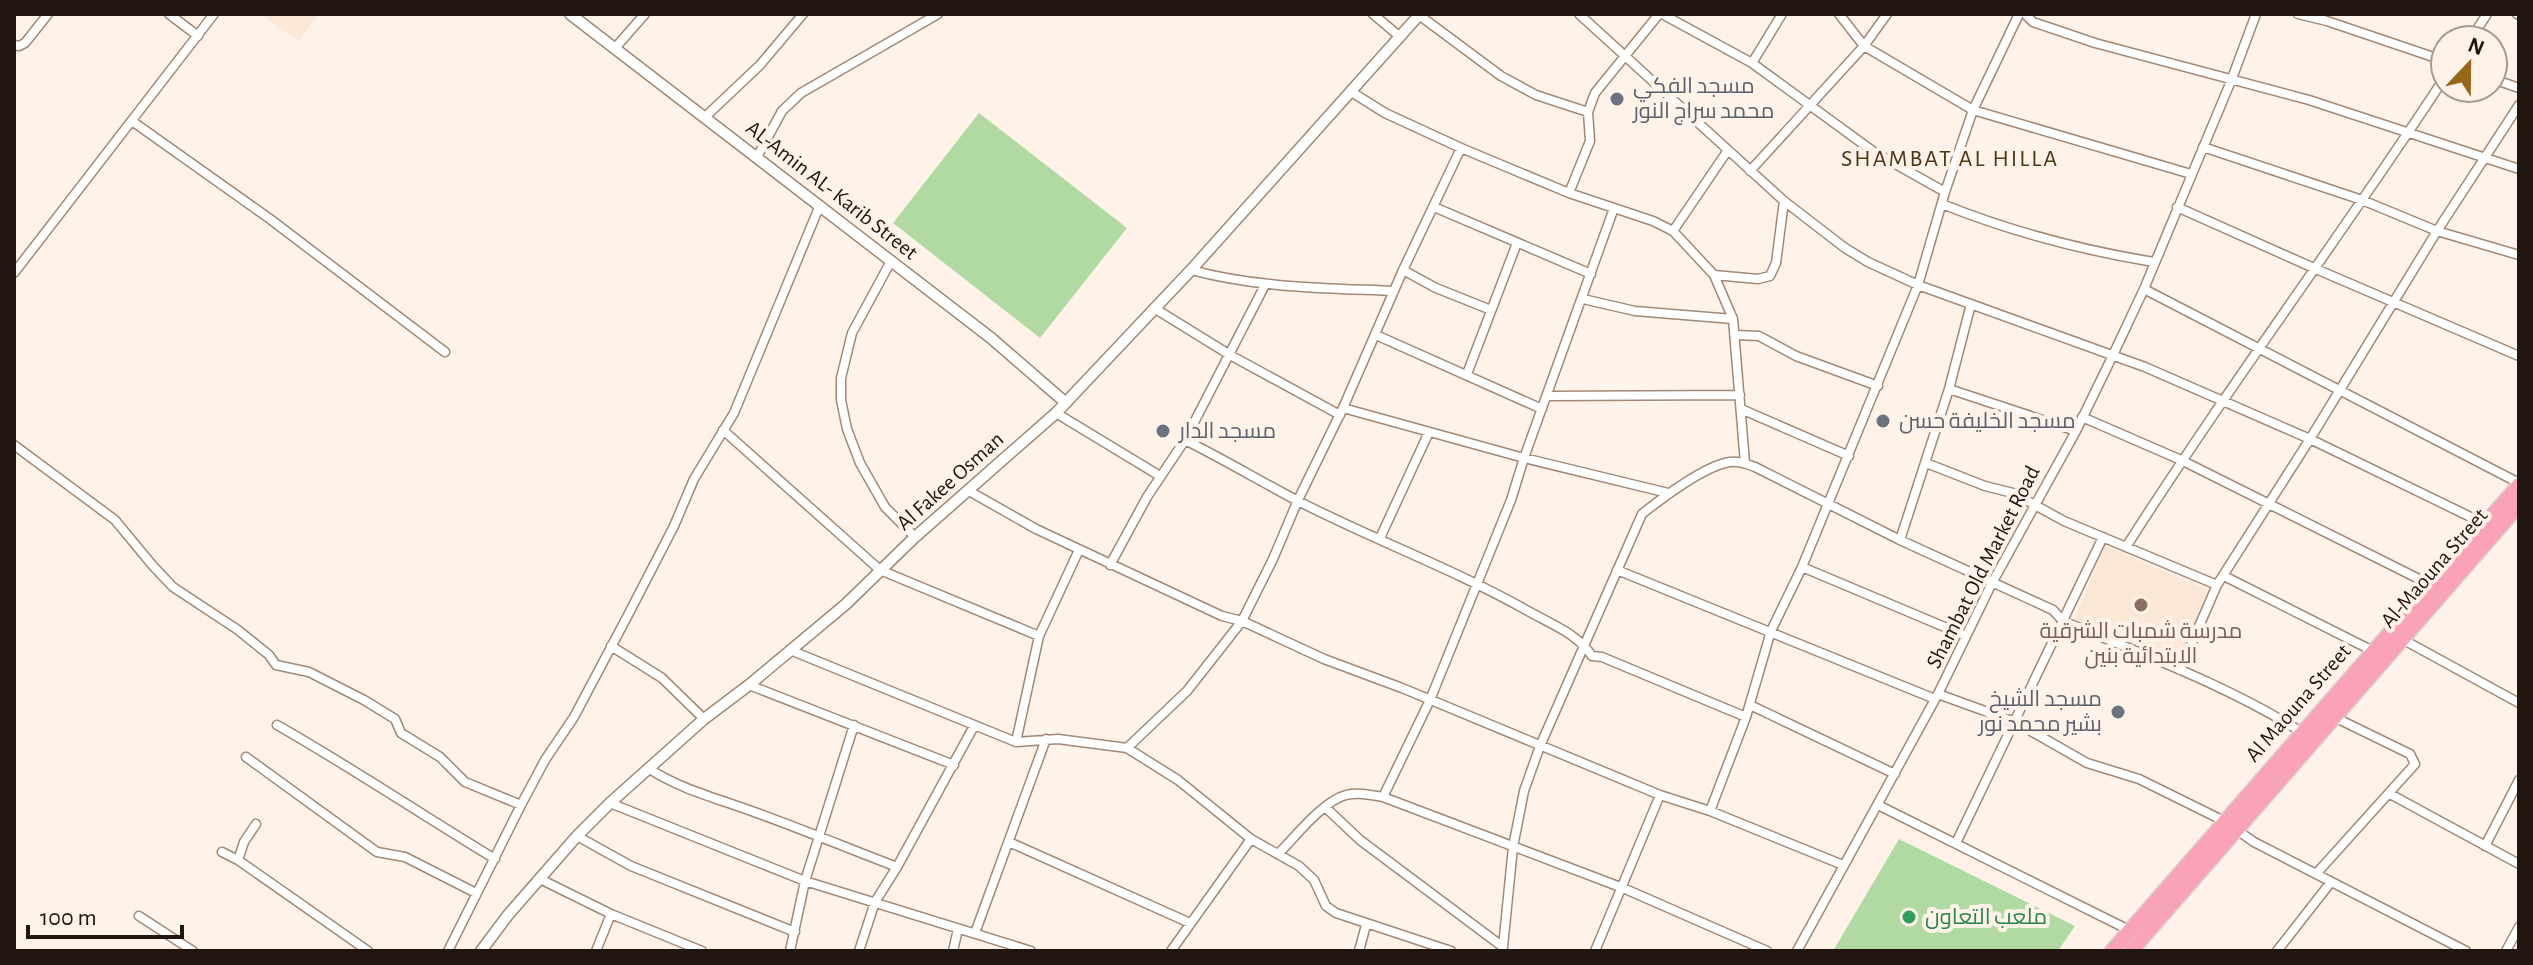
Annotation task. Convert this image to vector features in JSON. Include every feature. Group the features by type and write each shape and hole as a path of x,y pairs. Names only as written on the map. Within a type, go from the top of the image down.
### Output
{"highway":[{"name":"Al Maouna Street","path":"2112,951 2230,825 2303,733 2519,484"},
{"name":"Al-Maouna Street","path":"2131,951 2230,825 2334,717 2519,505"}],"street":[{"path":"14,45 25,43 48,14"},
{"path":"169,14 198,36"},
{"path":"14,273 214,14"},
{"name":"AL-Amin AL- Karib Street","path":"570,14 991,338 1066,403"},
{"path":"615,48 645,14"},
{"path":"705,117 760,65 803,14"},
{"path":"757,157 782,111 801,93 938,14"},
{"path":"1373,14 1399,36"},
{"path":"1579,14 1784,201 1868,262 1918,285 2113,355 2223,401 2310,439 2483,523"},
{"path":"1569,193 1590,141 1588,112 1595,93 1661,14 1752,63 1874,152 1945,192"},
{"path":"1752,63 1782,14"},
{"path":"1839,14 1864,46 1973,110 2191,174"},
{"path":"1750,171 1864,46 1887,14"},
{"path":"1710,811 1746,717 1771,631 1802,567 1878,386 1918,285 1973,110 2019,14"},
{"path":"2025,14 2033,22 2095,43 2309,100 2519,169"},
{"name":"Shambat Old Market Road","path":"1797,951 1936,697 2034,502 2076,431 2144,289 2256,14"},
{"path":"2298,14 2429,56"},
{"path":"1420,15 1501,76 1536,95 1588,112"},
{"name":"Al Fakee Osman","path":"481,951 577,836 610,803 704,719 846,604 915,537 1056,413 1191,270 1420,15"},
{"path":"1350,91 1385,113 1461,148 1569,193 1653,221 1673,231 1714,275 1733,319 1745,463"},
{"path":"2126,547 2181,460 2429,102"},
{"path":"2180,670 2217,585 2519,105"},
{"path":"132,121 270,219 445,352"},
{"path":"2203,147 2362,200 2437,231 2519,255"},
{"path":"1127,748 1187,691 1242,621 1342,411 1403,270 1461,148"},
{"path":"1673,231 1728,150"},
{"path":"1714,275 1758,279 1770,276 1776,263 1784,201"},
{"path":"1942,204 1988,223 2074,248 2154,262"},
{"path":"448,951 521,805 545,760 574,717 668,538 694,479 745,389 820,205"},
{"path":"1434,207 1591,274"},
{"path":"2177,207 2519,356"},
{"path":"1383,797 1430,700 1511,500 1614,208"},
{"path":"1467,374 1517,243"},
{"path":"891,261 852,333 841,378 841,400 847,429 860,463 885,507 915,537"},
{"path":"1191,270 1227,280 1265,285 1394,291"},
{"path":"1403,270 1436,288 1491,310"},
{"path":"1110,565 1160,476 1185,440 1265,285"},
{"path":"2144,289 2519,484"},
{"path":"1583,299 1635,311 1733,319"},
{"path":"1900,540 1949,389 1971,304"},
{"path":"1154,308 1230,355 1342,411 1668,493"},
{"path":"1376,335 1542,409"},
{"path":"1736,335 1759,336 1796,356 1878,386"},
{"path":"1949,389 2076,431"},
{"path":"1547,396 1740,395"},
{"path":"1741,409 1849,456"},
{"path":"1056,413 1160,476"},
{"path":"2082,417 2181,460 2431,585"},
{"path":"723,430 880,570 1039,636"},
{"path":"1380,538 1429,432"},
{"path":"1185,440 1298,500 1477,582 1585,644 1592,656 1602,657 1746,717"},
{"path":"14,445 115,520 173,587 238,630 269,655 276,665 309,672 364,700 395,719 401,733 440,757 465,782 521,805"},
{"path":"1503,949 1513,847 1524,791 1540,746 1642,514 1668,493 1725,463 1745,463 1900,540 2053,610 2063,621 2180,670 2303,733"},
{"path":"1926,463 1985,486 2013,493 2049,513 2217,585"},
{"path":"969,491 1036,529 1222,616 1242,621 1324,659 1660,795 1710,811 1843,865"},
{"path":"1956,843 2103,537"},
{"path":"1016,742 1039,636 1079,550"},
{"path":"1802,567 1966,636"},
{"path":"1617,570 1936,697 2015,722 2069,755 2139,779 2230,825 2254,842 2466,951"},
{"path":"2224,576 2373,651"},
{"path":"2402,639 2519,703"},
{"path":"611,646 662,678 704,719"},
{"path":"790,650 1016,742 1046,739 1127,748 1178,780 1251,839 1299,866 1314,880 1328,908 1366,925 1451,951"},
{"path":"749,685 954,765"},
{"path":"1750,705 1895,774"},
{"path":"2316,874 2415,764 2410,754 2334,717"},
{"path":"277,725 495,859"},
{"path":"790,951 805,881 854,725"},
{"path":"859,951 875,902 974,726"},
{"path":"975,933 1046,739"},
{"path":"246,757 377,852 405,857 476,893"},
{"path":"648,768 708,797 897,867"},
{"path":"2485,846 2519,780"},
{"path":"1279,853 1338,798 1362,793 1383,797 1623,888 1767,951"},
{"path":"2390,794 2519,864"},
{"path":"1595,951 1660,795"},
{"path":"610,803 805,881 1031,951"},
{"path":"1878,805 2129,930"},
{"path":"1325,807 1360,840 1503,949 1513,951"},
{"path":"238,860 244,842 256,824"},
{"path":"577,836 631,866 795,932"},
{"path":"1171,951 1251,839"},
{"path":"1009,842 1190,923"},
{"path":"222,852 368,951"},
{"path":"540,879 611,914 702,951"},
{"path":"2277,951 2331,882"},
{"path":"596,951 611,914"},
{"path":"139,916 193,951"},
{"path":"1359,951 1366,925"},
{"path":"2506,951 2519,927"},
{"path":"953,951 958,929"}],"shaded area":[{"path":"261,14 319,14 299,41"},
{"name":"مدرسة شمبات الشرقية الابتدائية بنين","path":"2105,546 2208,590 2177,664 2074,621"}],"green space":[{"path":"979,113 1127,228 1040,338 893,223"},
{"name":"ملعب التعاون","path":"1899,839 2075,926 2058,951 1833,951"}],"place":[{"name":"مسجد الفكي محمد سراج النور","path":"1617,99"},
{"name":"مسجد الخليفة حسن","path":"1883,421"},
{"name":"مسجد الدار","path":"1163,431"},
{"name":"مدرسة شمبات الشرقية الابتدائية بنين","path":"2141,605"},
{"name":"مسجد الشيخ بشير محمد نور","path":"2118,712"},
{"name":"ملعب التعاون","path":"1909,917"}],"district":[{"name":"SHAMBAT AL HILLA","path":"1950,159"}]}
